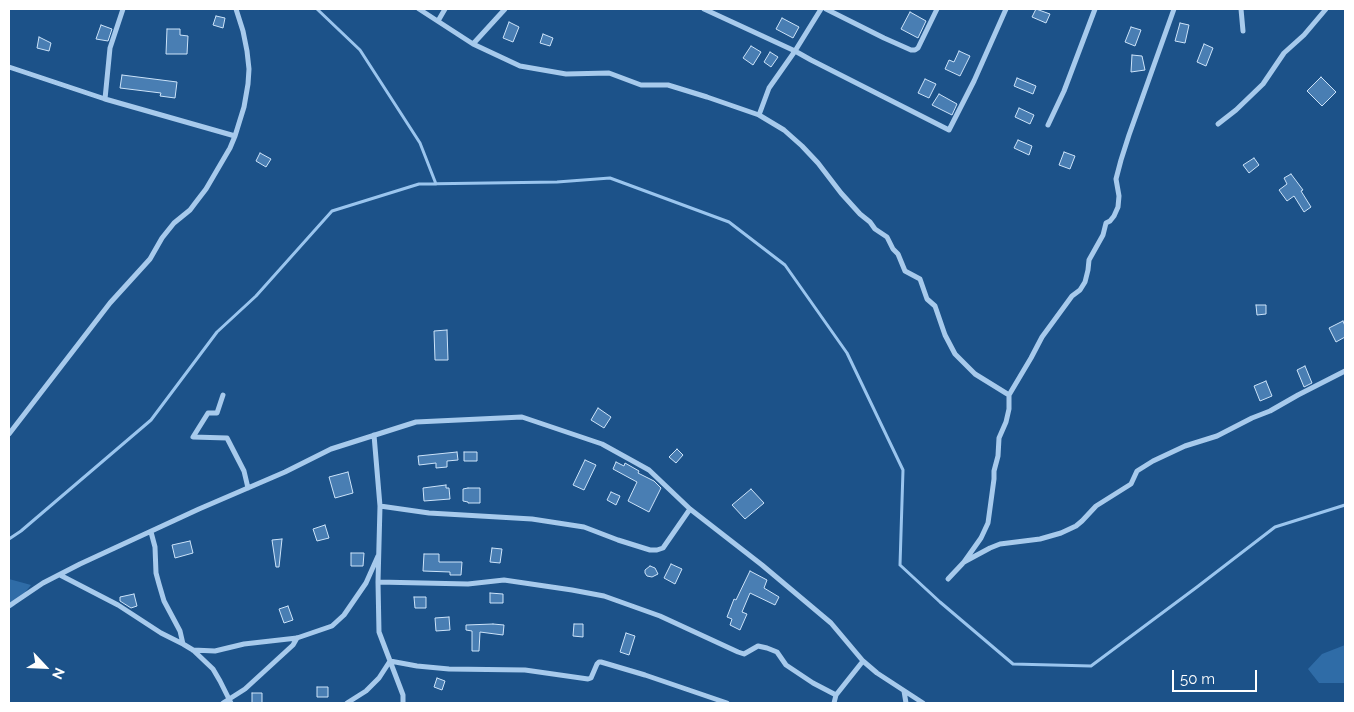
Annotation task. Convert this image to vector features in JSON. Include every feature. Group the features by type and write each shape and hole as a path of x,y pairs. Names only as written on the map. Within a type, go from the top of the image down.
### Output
{"street":[{"path":"105,99 110,48 123,9"},
{"path":"9,434 110,303 150,259 162,238 174,223 190,210 219,168 230,148 244,107 249,69 243,31 236,9"},
{"path":"419,9 473,44 520,66 566,74 609,73 641,85 668,85 759,115 784,130 818,163 860,214 887,237 898,254 905,271 920,278 927,299 935,306 945,335 955,354 975,374 1009,395"},
{"path":"438,21 445,9"},
{"path":"473,44 505,9"},
{"path":"704,9 795,51 949,130 974,81 1006,9"},
{"path":"759,115 769,88 821,9"},
{"path":"826,9 884,38 915,50 918,48 937,9"},
{"path":"1048,125 1064,91 1095,9"},
{"path":"948,579 964,562 981,538 988,523 999,438 1006,422 1009,409 1009,395 1042,337 1072,296 1080,290 1091,256 1103,235 1106,223 1114,216 1118,207 1119,196 1116,179 1121,160 1174,9"},
{"path":"1241,9 1243,31"},
{"path":"1218,124 1263,84 1284,54 1304,35 1326,9"},
{"path":"9,67 105,99 235,136"},
{"path":"964,562 1000,544 1040,538 1060,533 1076,526 1096,506 1131,484 1137,471 1153,461 1185,446 1217,436 1270,411 1345,371"},
{"path":"223,395 217,413 208,413 192,437 227,438 244,471 248,488"},
{"path":"9,606 43,583 80,564 286,472 331,449 416,422 522,417 602,444 649,470 690,509 762,565 831,623 876,673 923,703"},
{"path":"374,435 380,506 379,632 403,695 402,703"},
{"path":"380,506 429,513 532,519 584,527 650,550 663,548 690,509"},
{"path":"151,532 155,546 158,584 164,601 180,631 183,644"},
{"path":"193,650 215,651 244,644 297,638 332,626 344,616 366,583 379,554"},
{"path":"60,575 118,605 161,634 193,650 213,669 230,702"},
{"path":"378,582 468,584 504,580 604,596 660,616 744,654 758,646 777,652 786,665 813,683 836,695"},
{"path":"223,703 230,702 252,683 293,645 297,638"},
{"path":"834,703 836,695 863,660"},
{"path":"347,703 366,691 379,678 390,661"},
{"path":"390,661 449,669 525,670 588,679 592,678 597,664 602,662 727,703"},
{"path":"904,691 906,703"}],"shaded area":[{"path":"9,579 31,585 14,606 9,609"},
{"path":"1345,645 1345,683 1319,683 1308,669 1322,654"}],"building":[{"path":"1036,9 1050,14 1046,23 1032,17"},
{"path":"910,12 926,21 918,38 901,29"},
{"path":"216,16 225,18 223,28 213,25"},
{"path":"782,18 799,27 793,38 776,29"},
{"path":"509,22 519,27 513,42 503,38"},
{"path":"1180,23 1189,25 1185,43 1175,41"},
{"path":"101,25 112,29 108,41 96,39"},
{"path":"1131,27 1141,30 1135,46 1125,42"},
{"path":"167,29 180,29 180,35 188,36 187,54 166,54"},
{"path":"543,34 553,38 550,46 540,43"},
{"path":"39,37 51,43 49,51 37,48"},
{"path":"1204,44 1213,48 1206,66 1197,62"},
{"path":"751,46 761,52 753,65 743,58"},
{"path":"959,51 970,56 960,76 945,69 949,60 954,62"},
{"path":"770,52 778,57 771,67 764,62"},
{"path":"1132,55 1142,56 1145,70 1131,72"},
{"path":"122,75 177,82 175,98 160,96 161,93 120,88"},
{"path":"1321,77 1336,92 1322,106 1307,91"},
{"path":"1017,78 1036,86 1033,94 1014,86"},
{"path":"925,79 936,84 929,98 918,93"},
{"path":"939,94 957,104 952,115 932,105"},
{"path":"1019,108 1034,115 1030,124 1015,117"},
{"path":"1018,140 1032,146 1029,155 1014,148"},
{"path":"1064,152 1075,156 1070,169 1059,165"},
{"path":"260,153 271,159 266,167 256,161"},
{"path":"1254,158 1259,165 1249,173 1243,165"},
{"path":"1291,174 1303,190 1301,191 1311,207 1304,212 1294,196 1287,201 1279,190 1287,184 1284,178"},
{"path":"1256,305 1266,305 1266,314 1257,315"},
{"path":"1343,321 1345,337 1336,342 1329,328"},
{"path":"447,330 448,360 435,360 434,331"},
{"path":"1305,366 1312,383 1304,387 1297,370"},
{"path":"1266,381 1272,396 1260,401 1254,386"},
{"path":"598,408 611,417 604,428 591,420"},
{"path":"677,449 683,455 676,463 669,457"},
{"path":"457,452 458,460 447,461 447,467 436,468 436,463 419,465 418,456"},
{"path":"464,452 477,452 477,461 464,461"},
{"path":"585,460 596,465 584,490 573,485"},
{"path":"616,462 624,466 625,463 639,471 638,473 654,481 661,488 649,512 628,501 637,482 613,469"},
{"path":"348,472 353,493 335,498 329,477"},
{"path":"446,485 446,488 449,488 450,499 424,501 423,488"},
{"path":"480,488 480,503 463,501 463,489"},
{"path":"751,489 764,503 745,519 732,505"},
{"path":"611,492 620,496 616,505 607,500"},
{"path":"325,525 329,538 317,541 313,529"},
{"path":"282,539 279,567 276,567 272,540"},
{"path":"190,541 193,553 175,558 172,545"},
{"path":"492,548 502,549 500,563 490,562"},
{"path":"351,553 364,553 363,566 351,566"},
{"path":"424,554 439,554 439,562 462,562 461,575 450,575 450,572 423,571"},
{"path":"671,564 682,569 675,584 664,578"},
{"path":"650,566 655,568 658,574 652,577 647,576 645,570"},
{"path":"750,571 767,580 764,588 779,597 775,605 750,593 742,612 747,614 740,630 730,625 732,619 727,617 734,599 736,600"},
{"path":"490,593 503,594 503,603 490,603"},
{"path":"134,594 137,606 131,608 120,601 120,597"},
{"path":"414,597 426,597 426,608 415,608"},
{"path":"288,606 293,620 284,623 279,609"},
{"path":"449,617 450,630 436,631 435,618"},
{"path":"574,624 583,624 583,637 573,636"},
{"path":"466,625 504,625 503,635 480,632 479,651 472,651 472,631 466,630"},
{"path":"626,633 635,636 629,655 620,652"},
{"path":"437,678 445,681 442,690 434,687"},
{"path":"317,687 328,687 328,697 317,697"},
{"path":"252,693 262,693 262,703 252,703"}],"waterway":[{"path":"317,9 360,50 420,143 436,184"},
{"path":"9,539 21,531 151,420 217,332 256,296 332,211 419,184 557,182 610,178 729,222 785,265 847,353 903,470 900,565 1013,664 1091,666 1275,527 1345,505"}]}
